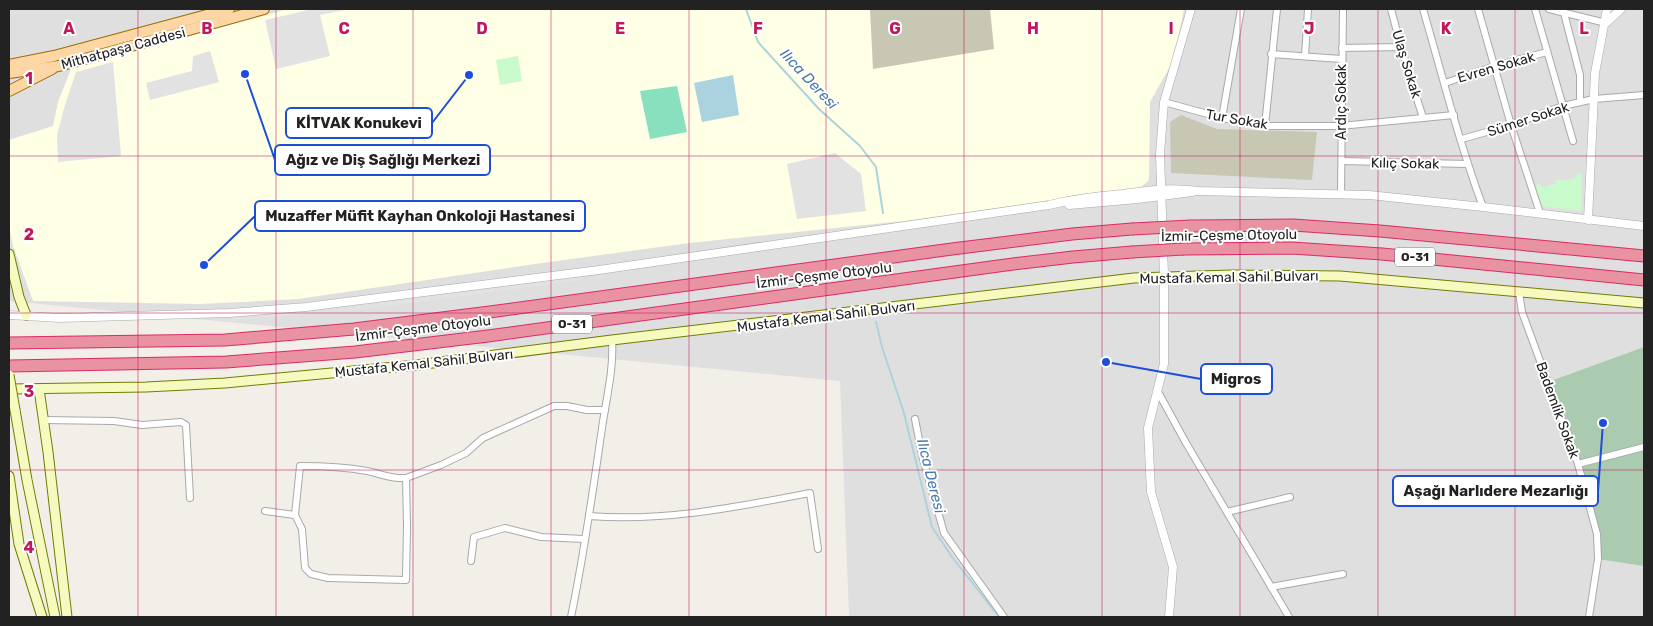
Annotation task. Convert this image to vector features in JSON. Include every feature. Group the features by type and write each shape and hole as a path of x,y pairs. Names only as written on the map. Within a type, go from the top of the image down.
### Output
{"highway":[{"name":"İzmir-Çeşme Otoyolu","path":"9,343 225,340 354,328 482,313 952,249 1072,234 1132,229 1191,226 1293,225 1380,231 1644,256"},
{"name":"İzmir-Çeşme Otoyolu","path":"9,366 226,362 355,352 1013,264 1073,257 1184,249 1302,248 1644,280"}],"main road":[{"name":"Mithatpaşa Caddesi","path":"9,65 54,56 228,9"},
{"name":"Mithatpaşa Caddesi","path":"9,72 59,66 264,9"},
{"path":"9,91 59,66 54,56"},
{"path":"9,254 19,297 26,315"},
{"name":"Mustafa Kemal Sahil Bulvarı","path":"9,389 146,387 224,383 417,365 612,340 1164,276 1340,276 1644,303"},
{"path":"9,375 27,480 55,617"},
{"path":"38,389 67,617"},
{"path":"9,476 11,509 19,544 42,617"}],"street":[{"path":"1170,617 1173,567 1151,492 1148,428 1164,364 1164,276 1160,154 1164,102 1191,9"},
{"path":"1222,118 1241,9"},
{"path":"1265,126 1276,9"},
{"path":"1305,56 1308,9"},
{"name":"Ardıç Sokak","path":"1340,194 1343,9"},
{"name":"Ulaş Sokak","path":"1391,9 1423,118"},
{"path":"1423,9 1462,139 1467,164 1483,207"},
{"path":"1478,9 1511,124 1540,214"},
{"path":"1535,9 1573,142"},
{"path":"1549,9 1606,23"},
{"path":"1588,220 1595,73 1606,23 1607,9"},
{"path":"1606,23 1621,9"},
{"path":"1564,13 1580,75 1580,102"},
{"path":"1342,48 1401,48"},
{"name":"Evren Sokak","path":"1445,83 1495,66 1547,52"},
{"path":"1271,54 1342,59"},
{"name":"Sümer Sokak","path":"1462,139 1563,106 1594,99 1644,95"},
{"name":"Tur Sokak","path":"1164,102 1222,118 1265,126 1340,126 1454,115"},
{"name":"Kılıç Sokak","path":"1342,161 1467,164"},
{"path":"9,315 60,318 229,313 306,307 607,268 1049,205 1070,205 1161,192 1199,191 1369,195 1644,226"},
{"name":"Bademlik Sokak","path":"1519,292 1522,312 1578,464 1597,534 1598,559 1590,617"},
{"path":"571,617 583,563 584,539 590,516 612,340"},
{"path":"1157,390 1186,443 1289,617"},
{"path":"406,478 406,580 328,578 311,574 305,568 302,529 295,515 300,466 339,467 370,471 394,479 406,478 466,453 483,438 554,406 604,410"},
{"path":"915,419 922,455 944,532 1004,617"},
{"path":"43,420 114,421 142,425 181,422 186,425 190,498"},
{"path":"1578,464 1644,447"},
{"path":"590,516 622,519 715,511 810,493 818,549"},
{"path":"1227,512 1290,497"},
{"path":"265,511 295,515"},
{"path":"471,562 474,537 505,528 541,537 584,539"},
{"path":"1272,587 1343,574"}],"shaded area":[{"path":"9,9 1644,9 1644,617 849,617 840,381 9,301"},
{"path":"288,9 1184,9 1173,61 1150,102 1149,180 1141,187 904,221 689,243 298,299 200,304 33,301 13,246 9,226 9,140 53,126 58,102 71,69"},
{"path":"313,9 351,9 320,15 330,56 276,69 265,20"},
{"path":"870,9 990,9 994,49 873,69"},
{"path":"210,51 219,82 150,100 146,83 192,71 193,56"},
{"path":"113,62 121,156 58,162 57,135 76,72"},
{"path":"1181,115 1217,129 1317,132 1312,180 1171,173 1170,122"},
{"path":"835,153 861,174 866,211 797,219 787,164"},
{"path":"581,277 582,280 361,310 232,321 231,317 359,306"},
{"path":"1644,347 1644,566 1598,559 1587,496 1548,382"}],"green space":[{"path":"518,56 522,81 500,85 496,60"},
{"path":"677,86 687,132 650,139 640,91"},
{"path":"1578,172 1582,174 1581,211 1541,206 1536,185 1539,184 1543,187 1555,184 1555,181 1562,179 1564,181 1576,178"}],"water":[{"path":"733,75 739,115 702,122 694,83"}],"waterway":[{"name":"Ilıca Deresi","path":"746,9 758,42 819,109 860,146 876,167 883,213"},
{"name":"Ilıca Deresi","path":"876,322 882,347 904,413 932,527 952,557 999,617"}],"place":[{"name":"Ağız ve Diş Sağlığı Merkezi","path":"245,74"},
{"name":"KİTVAK Konukevi","path":"469,75"},
{"name":"Muzaffer Müfit Kayhan Onkoloji Hastanesi","path":"204,265"},
{"name":"Migros","path":"1106,362"},
{"name":"Aşağı Narlıdere Mezarlığı","path":"1603,423"}]}
